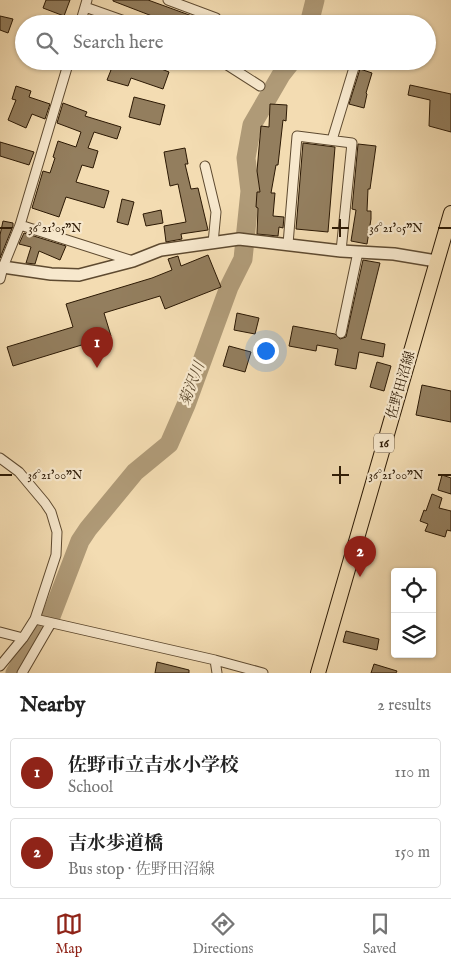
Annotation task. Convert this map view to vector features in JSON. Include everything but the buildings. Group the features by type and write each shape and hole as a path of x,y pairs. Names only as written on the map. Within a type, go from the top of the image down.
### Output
{"main road":[{"name":"佐野田沼線","path":"318,673 451,213"}],"street":[{"path":"168,0 208,15"},
{"path":"86,4 112,15"},
{"path":"0,279 20,225 66,70"},
{"path":"235,70 260,86"},
{"path":"332,140 353,70"},
{"path":"288,244 297,136 332,140 352,143 341,251"},
{"path":"205,166 216,212 214,243"},
{"path":"20,225 133,261"},
{"path":"3,267 51,274 79,275 133,261 161,250 239,239 341,251 394,254 436,262"},
{"path":"341,332 358,252"},
{"path":"0,458 19,472 45,503 51,512 57,532 56,555 35,619 23,638 0,666"},
{"path":"35,619 216,660 263,673"},
{"path":"22,673 51,623"},
{"path":"0,632 23,638"},
{"path":"216,660 217,673"}],"waterway":[{"name":"菊沢川","path":"311,15 315,0"},
{"name":"菊沢川","path":"15,673 35,638 50,619 80,541 88,529 135,472 169,444 186,405 229,287 243,259 250,191 246,158 252,125 285,70"}],"place":[{"name":"佐野市立吉水小学校","path":"97,368"},
{"name":"吉水歩道橋","path":"360,577"}]}
